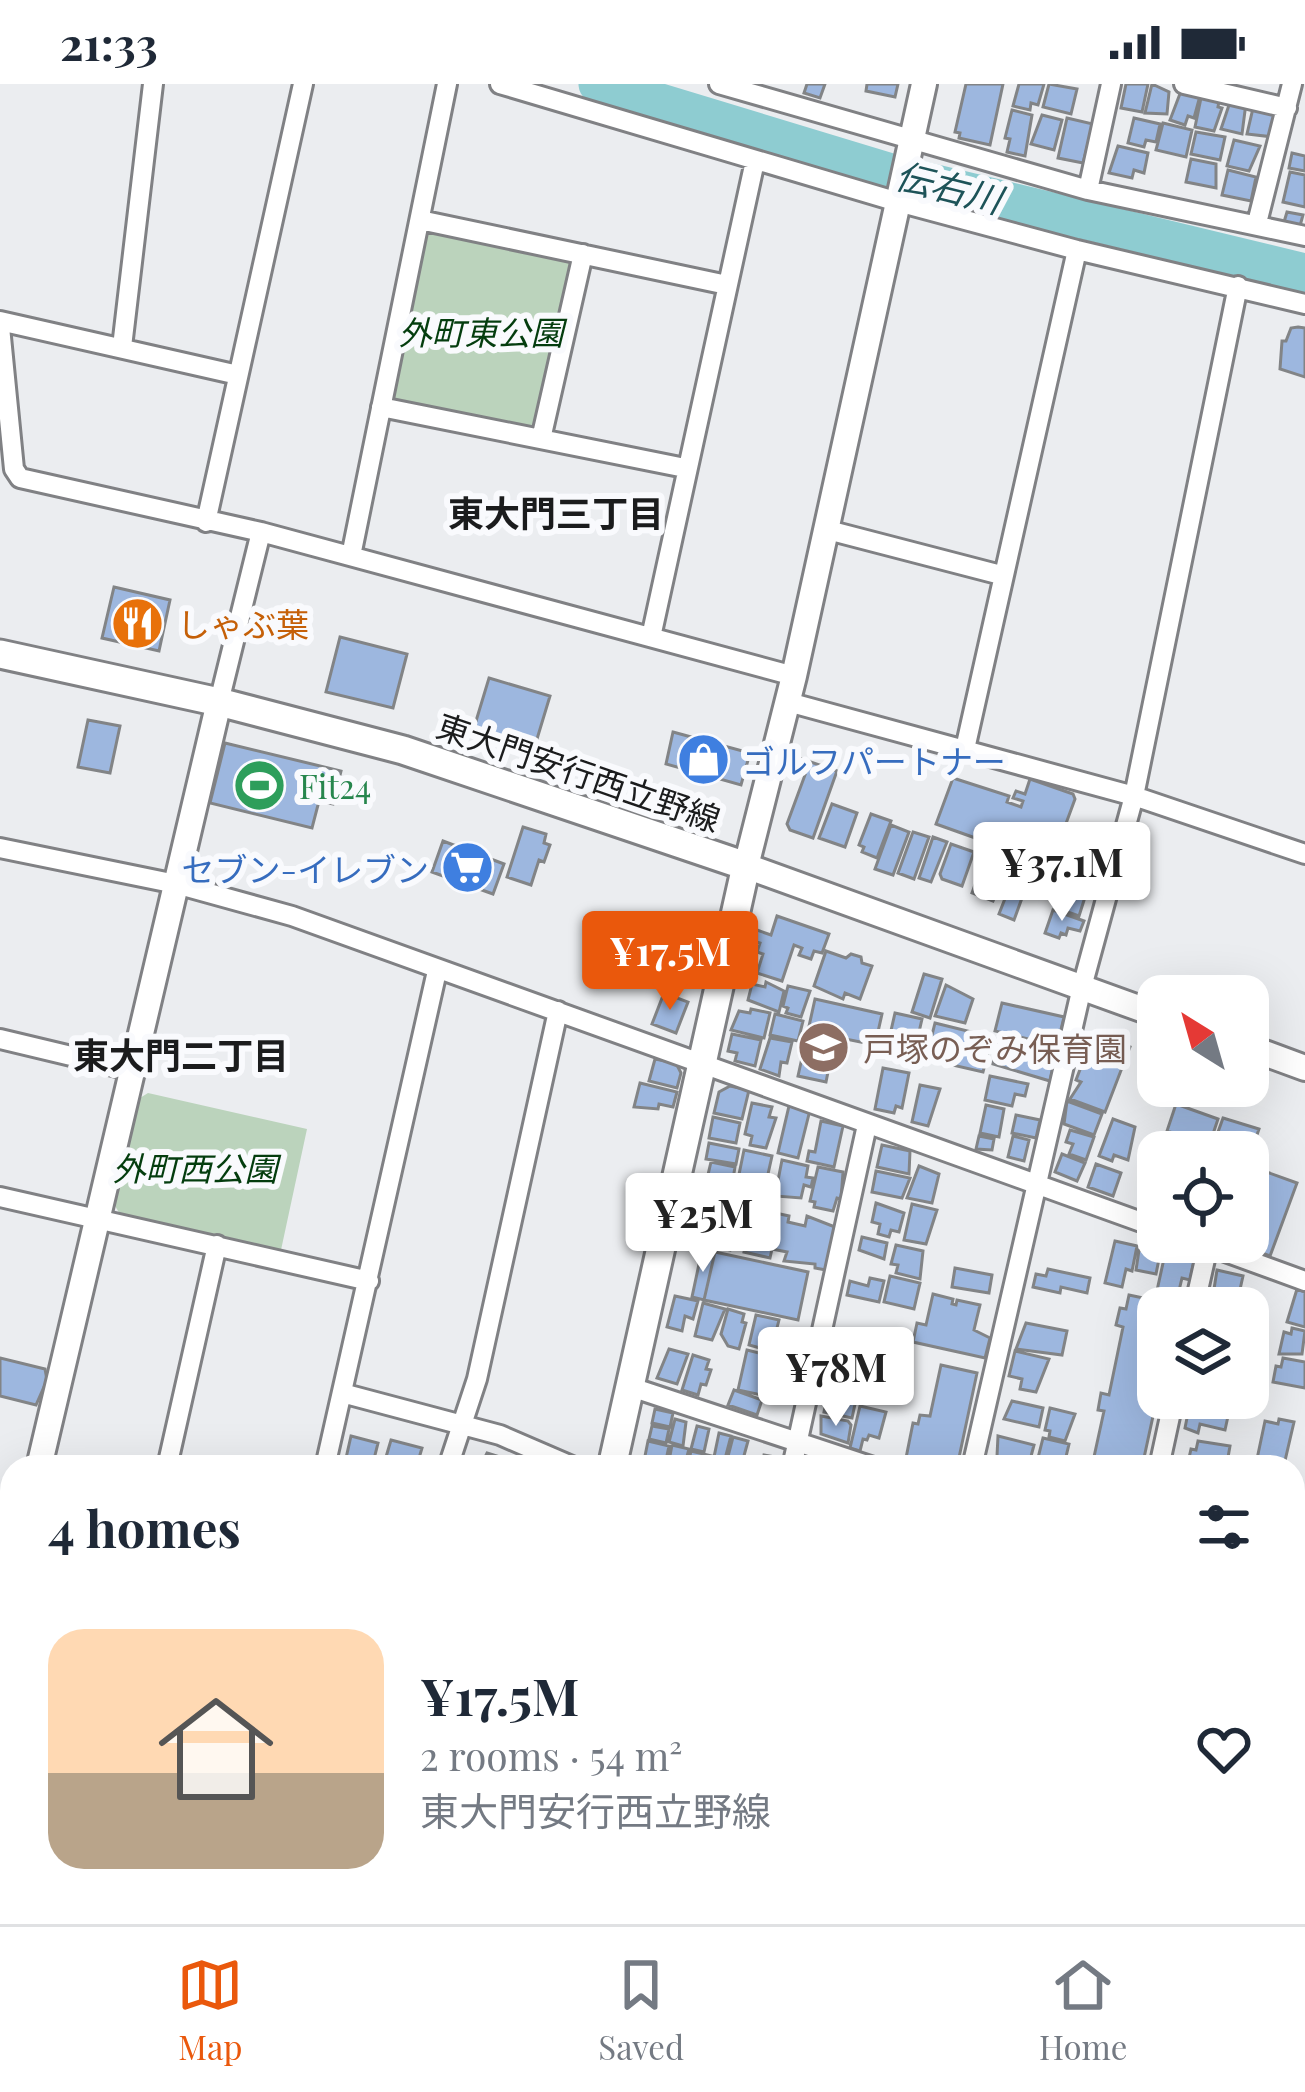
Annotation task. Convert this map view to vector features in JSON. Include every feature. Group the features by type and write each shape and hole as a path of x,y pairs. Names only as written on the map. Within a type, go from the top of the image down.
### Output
{"main road":[{"name":"東大門安行西立野線","path":"0,654 219,702 403,750 746,866 615,1455"}],"street":[{"path":"122,347 153,84"},
{"path":"206,522 303,84"},
{"path":"351,556 448,84"},
{"path":"500,84 1077,250 1305,304"},
{"path":"719,84 910,149 1305,236"},
{"path":"924,84 794,676 746,866 1137,1007"},
{"path":"1088,190 1111,84"},
{"path":"1184,84 1287,108"},
{"path":"1257,224 1292,84"},
{"path":"651,637 755,161"},
{"path":"420,220 727,285"},
{"path":"965,748 1077,250"},
{"path":"542,439 583,254"},
{"path":"975,1455 1082,987 1134,796 1238,286"},
{"path":"238,375 0,324 14,469 20,478 261,532 794,676"},
{"path":"381,407 686,468"},
{"path":"824,529 1001,575"},
{"path":"42,1455 261,532"},
{"path":"788,702 965,748 1304,848"},
{"path":"0,848 176,884 292,916 1137,1220"},
{"path":"328,1455 437,971"},
{"path":"453,1455 464,1428 558,1011"},
{"path":"0,1039 134,1071"},
{"path":"1269,1055 1305,1068"},
{"path":"794,1455 867,1125"},
{"path":"0,1196 369,1281"},
{"path":"170,1455 217,1246"},
{"path":"1255,1263 1305,1281"},
{"path":"631,1388 835,1455"},
{"path":"342,1393 500,1435 546,1455"},
{"path":"1162,1455 1169,1419"}],"green space":[{"name":"外町東公園","path":"432,231 569,262 574,270 533,431 395,401 389,392 424,236"},
{"name":"外町西公園","path":"148,1093 307,1129 281,1250 120,1214 115,1206 140,1098"}],"building":[{"path":"807,84 825,84 820,98 804,93"},
{"path":"867,84 898,84 895,97 866,91"},
{"path":"966,84 1003,84 990,145 959,138 960,133 955,132"},
{"path":"1019,84 1044,84 1038,105 1031,103 1030,110 1013,106"},
{"path":"1049,84 1077,89 1071,114 1043,107"},
{"path":"1126,84 1148,84 1142,112 1121,108"},
{"path":"1152,84 1169,92 1167,114 1145,113"},
{"path":"1181,91 1200,96 1194,118 1188,116 1185,125 1170,120"},
{"path":"1201,98 1219,101 1222,108 1214,131 1195,127"},
{"path":"1231,99 1246,103 1242,134 1221,129"},
{"path":"1254,104 1278,115 1273,137 1247,134"},
{"path":"1012,110 1032,115 1025,156 1007,152 1010,139 1005,138"},
{"path":"1042,115 1062,120 1054,150 1031,144"},
{"path":"1067,118 1093,124 1083,163 1058,158"},
{"path":"1134,118 1160,124 1156,142 1146,140 1144,147 1128,143"},
{"path":"1163,123 1192,130 1186,157 1156,150"},
{"path":"1196,132 1225,137 1220,160 1191,154"},
{"path":"1234,140 1260,146 1249,171 1227,166"},
{"path":"1118,146 1148,153 1144,173 1134,170 1132,178 1109,173"},
{"path":"1292,153 1305,156 1305,171 1289,168"},
{"path":"1191,159 1216,164 1216,188 1186,182"},
{"path":"1228,170 1256,177 1251,201 1222,195"},
{"path":"1290,172 1305,175 1305,207 1283,202"},
{"path":"1287,212 1303,215 1300,226 1284,222"},
{"path":"1291,328 1305,328 1305,377 1280,369 1282,341"},
{"path":"114,587 170,600 159,651 102,638"},
{"path":"340,637 407,654 393,708 326,692"},
{"path":"489,678 550,696 534,749 473,731"},
{"path":"88,720 120,726 110,773 78,767"},
{"path":"673,732 750,753 741,785 666,764"},
{"path":"225,743 341,771 333,804 319,801 312,828 210,803"},
{"path":"799,758 837,771 813,838 790,830 787,824 805,775 794,771"},
{"path":"953,778 1009,796 1007,802 1021,807 1023,801 1013,798 1016,791 1025,794 1030,779 1073,794 1047,875 1005,860 1009,850 936,824"},
{"path":"832,804 857,813 845,847 819,838"},
{"path":"871,814 891,821 877,858 862,852 864,847 859,845"},
{"path":"891,825 909,832 893,875 875,869"},
{"path":"523,827 546,834 544,843 550,845 531,885 507,877"},
{"path":"913,832 929,837 914,879 898,873"},
{"path":"933,837 947,842 931,882 919,878"},
{"name":"セブン-イレブン","path":"443,841 504,864 493,894 432,872"},
{"path":"951,844 974,852 962,886 940,874"},
{"path":"985,858 1007,866 993,901 972,893"},
{"path":"1009,869 1030,876 1014,920 999,914 1006,896 999,894"},
{"path":"1060,885 1086,894 1079,916 1059,909 1061,904 1054,902"},
{"path":"1053,910 1084,921 1080,931 1068,928 1059,938 1045,933"},
{"path":"777,916 829,934 822,953 814,951 811,959 799,955 802,948 794,945 782,981 757,973 763,954 757,952 760,943 753,941 757,930 771,935"},
{"path":"682,929 712,940 706,958 698,955 694,964 673,956"},
{"path":"826,951 861,957 862,963 872,966 860,999 845,993 843,999 814,986"},
{"path":"673,959 700,968 695,985 668,977"},
{"path":"924,974 942,979 930,1018 912,1012"},
{"path":"766,982 784,991 779,1012 748,1000 752,984 765,987"},
{"path":"946,985 973,999 965,1023 935,1016"},
{"path":"788,986 810,991 801,1017 786,1013 788,1008 783,1006"},
{"path":"664,993 688,1002 676,1033 652,1024"},
{"path":"815,999 882,1014 875,1045 846,1039 833,1047 826,1082 798,1076"},
{"path":"1002,1003 1064,1017 1057,1046 995,1031"},
{"path":"751,1009 770,1013 764,1038 731,1030 739,1011 750,1013"},
{"path":"895,1013 922,1019 914,1054 887,1048"},
{"path":"775,1014 803,1021 798,1041 770,1035"},
{"path":"935,1023 992,1037 983,1072 926,1059"},
{"path":"732,1034 761,1040 755,1066 735,1061 737,1053 728,1051"},
{"path":"1095,1034 1130,1047 1105,1112 1070,1099 1081,1082 1076,1080 1086,1054 1091,1056"},
{"path":"770,1038 792,1042 779,1076 760,1069"},
{"path":"998,1039 1056,1054 1050,1081 993,1064"},
{"path":"655,1059 676,1063 681,1073 677,1088 649,1081"},
{"path":"883,1068 909,1073 902,1108 896,1106 894,1113 875,1109"},
{"path":"990,1076 1028,1084 1025,1096 1015,1094 1012,1106 985,1100"},
{"path":"640,1083 677,1092 673,1107 634,1107"},
{"path":"920,1085 940,1089 928,1126 912,1122"},
{"path":"730,1086 749,1090 742,1119 714,1113 719,1092"},
{"path":"1067,1101 1102,1114 1094,1135 1064,1124"},
{"path":"752,1103 772,1107 769,1117 776,1118 766,1148 750,1145 752,1136 745,1134"},
{"path":"986,1105 1004,1109 999,1137 980,1133"},
{"path":"789,1106 810,1110 798,1158 778,1153"},
{"path":"1175,1107 1218,1119 1214,1131 1167,1131"},
{"path":"1016,1115 1040,1120 1036,1138 1012,1133"},
{"path":"713,1117 740,1123 736,1143 709,1138"},
{"path":"1223,1118 1259,1129 1258,1131 1218,1131"},
{"path":"1113,1119 1135,1127 1128,1160 1099,1156"},
{"path":"821,1121 843,1126 834,1167 807,1161 809,1151 815,1152"},
{"path":"1070,1130 1094,1137 1086,1160 1069,1154"},
{"path":"979,1136 994,1139 992,1150 976,1149"},
{"path":"1013,1136 1029,1140 1024,1161 1008,1157"},
{"path":"709,1143 739,1149 736,1164 706,1159"},
{"path":"882,1145 910,1151 909,1174 877,1167"},
{"path":"744,1150 772,1156 764,1192 758,1198 736,1189"},
{"path":"1062,1154 1085,1163 1077,1181 1055,1172"},
{"path":"782,1160 808,1166 806,1177 813,1178 811,1187 804,1185 801,1198 775,1196"},
{"path":"711,1162 735,1167 732,1185 707,1179"},
{"path":"1096,1164 1121,1173 1113,1196 1088,1187"},
{"path":"919,1166 939,1174 932,1203 907,1198"},
{"path":"818,1167 843,1172 841,1199 837,1198 833,1211 814,1207 815,1202 810,1201"},
{"path":"876,1171 910,1178 902,1198 872,1192"},
{"path":"1269,1173 1297,1183 1269,1256"},
{"path":"696,1197 728,1201 727,1209 747,1213 748,1207 789,1216 788,1222 805,1226 807,1216 835,1227 826,1270 784,1261 787,1252 772,1249 770,1258 744,1252 746,1243 732,1240 730,1250 717,1247 718,1242 687,1240"},
{"path":"876,1203 904,1213 899,1232 891,1230 889,1237 878,1234 880,1224 872,1222"},
{"path":"912,1204 937,1210 926,1244 904,1240"},
{"path":"862,1237 887,1243 884,1259 859,1250"},
{"path":"1115,1241 1137,1246 1132,1271 1126,1269 1122,1287 1105,1283"},
{"path":"896,1245 923,1251 920,1279 896,1273 898,1265 891,1264"},
{"path":"702,1250 715,1252 704,1300 692,1297"},
{"path":"715,1252 808,1272 798,1320 704,1300"},
{"path":"1137,1263 1158,1263 1156,1274 1136,1270"},
{"path":"1163,1263 1194,1263 1190,1280 1182,1278 1180,1287 1158,1287"},
{"path":"955,1268 992,1275 989,1293 952,1287"},
{"path":"1048,1269 1090,1278 1087,1293 1033,1287 1036,1274 1046,1276"},
{"path":"1217,1270 1243,1276 1241,1287 1214,1287"},
{"path":"890,1276 920,1283 914,1309 884,1302"},
{"path":"870,1278 884,1281 879,1302 847,1295 850,1281 868,1286"},
{"path":"1297,1289 1305,1292 1305,1327 1287,1322"},
{"path":"933,1294 953,1299 956,1305 957,1300 980,1305 974,1330 990,1338 985,1358 913,1342 917,1323 926,1325"},
{"path":"1129,1295 1137,1297 1137,1419 1152,1419 1145,1455 1094,1455 1104,1411 1098,1410 1101,1393 1109,1395 1123,1327 1116,1325 1120,1308 1126,1309"},
{"path":"675,1296 698,1301 693,1319 685,1316 682,1331 667,1327"},
{"path":"703,1303 725,1309 712,1340 695,1336"},
{"path":"728,1309 744,1314 739,1349 728,1346 721,1334"},
{"path":"756,1315 779,1320 771,1351 749,1345"},
{"path":"1026,1323 1067,1331 1062,1355 1016,1349"},
{"path":"1292,1328 1305,1331 1302,1354 1279,1354 1284,1332 1291,1334"},
{"path":"669,1349 688,1354 677,1384 657,1378"},
{"path":"747,1350 779,1358 778,1366 783,1367 771,1397 738,1390"},
{"path":"1015,1351 1049,1359 1036,1392 1020,1389 1022,1379 1009,1376"},
{"path":"693,1355 709,1360 706,1369 711,1370 698,1395 682,1390"},
{"path":"0,1358 45,1369 47,1380 36,1405 0,1396"},
{"path":"1283,1358 1305,1362 1305,1388 1273,1382"},
{"path":"836,1359 862,1368 860,1381 833,1375"},
{"path":"787,1361 803,1365 798,1386 782,1383"},
{"path":"941,1365 977,1373 960,1455 907,1455 913,1423 918,1424 920,1415 930,1416"},
{"path":"868,1367 904,1376 900,1395 877,1390 874,1402 861,1399"},
{"path":"833,1377 859,1386 856,1400 828,1393"},
{"path":"734,1390 762,1400 757,1415 728,1405"},
{"path":"827,1397 855,1404 852,1418 824,1412"},
{"path":"1012,1401 1043,1408 1039,1427 1004,1419"},
{"path":"860,1406 886,1412 879,1438 869,1435 863,1439 860,1451 850,1448"},
{"path":"1050,1408 1075,1414 1065,1441 1049,1437 1050,1431 1045,1430"},
{"path":"655,1409 673,1413 670,1427 652,1423"},
{"path":"821,1416 848,1421 848,1443 821,1434"},
{"path":"675,1419 686,1422 683,1446 669,1442"},
{"path":"1187,1419 1227,1419 1225,1430 1200,1424 1198,1433 1185,1428"},
{"path":"1279,1419 1294,1422 1286,1455 1258,1455 1265,1421 1278,1424"},
{"path":"652,1426 669,1429 666,1443 649,1439"},
{"path":"697,1426 709,1429 704,1452 691,1449"},
{"path":"719,1433 731,1436 726,1455 714,1455"},
{"path":"351,1436 378,1443 375,1455 347,1455"},
{"path":"998,1436 1034,1445 1031,1455 997,1455"},
{"path":"733,1437 748,1441 744,1455 728,1455"},
{"path":"1043,1438 1069,1444 1066,1455 1039,1455"},
{"path":"391,1440 422,1448 420,1455 387,1455"},
{"path":"648,1441 669,1446 667,1455 645,1455"},
{"path":"1198,1441 1230,1446 1228,1455 1190,1455 1191,1449 1196,1450"},
{"path":"672,1445 689,1449 687,1455 670,1455"}],"waterway":[{"name":"伝右川","path":"598,84 894,174 1305,273"}],"place":[{"name":"しゃぶ葉","path":"138,623"},
{"name":"ゴルフパートナー","path":"703,760"},
{"name":"Fit24","path":"260,785"},
{"name":"セブン-イレブン","path":"468,868"},
{"name":"戸塚のぞみ保育園","path":"824,1047"}],"district":[{"name":"東大門三丁目","path":"556,512"},
{"name":"東大門二丁目","path":"181,1054"}]}
